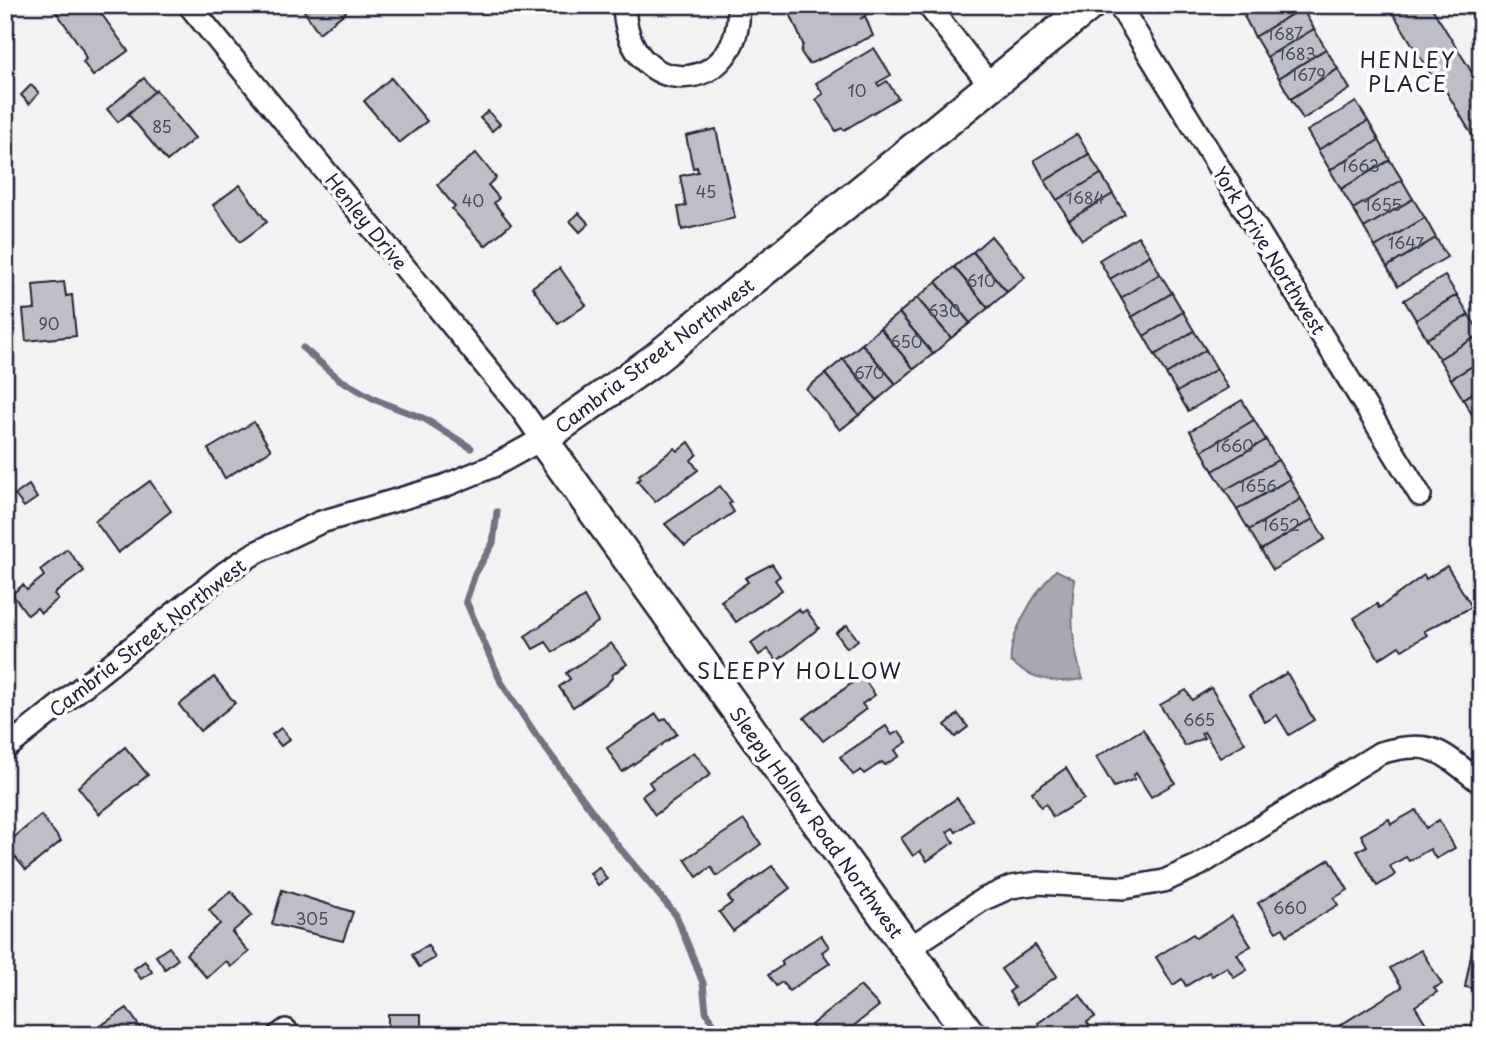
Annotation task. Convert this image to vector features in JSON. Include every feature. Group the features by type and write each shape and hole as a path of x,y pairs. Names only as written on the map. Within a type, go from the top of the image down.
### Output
{"street":[{"name":"Henley Drive","path":"189,5 521,409 542,439"},
{"path":"624,5 625,28 631,47 656,71 672,77 705,71 720,62 738,36 738,5"},
{"path":"928,5 990,85"},
{"name":"York Drive Northwest","path":"1119,5 1420,495"},
{"name":"Cambria Street Northwest","path":"5,749 226,572 256,553 321,522 469,477 542,439 654,359 990,85 1078,9"},
{"name":"Sleepy Hollow Road Northwest","path":"542,439 970,1035"},
{"path":"908,949 982,900 1011,887 1038,883 1124,888 1164,881 1199,865 1380,753 1410,745 1434,748 1481,783"}],"lane":[{"path":"1466,1034 1481,1031"}],"shaded area":[{"path":"1056,570 1074,579 1073,630 1083,679 1063,681 1036,677 1011,662 1014,639 1025,613"}],"building":[{"path":"62,5 95,5 128,51 93,76 83,62 86,59 82,49 55,10"},
{"path":"300,5 341,5 346,12 319,33"},
{"path":"495,5 566,5 563,13 540,13 501,11 495,9"},
{"path":"808,5 863,5 867,14 860,19 865,16 873,36 809,64 801,52 803,44 790,13"},
{"path":"1261,5 1300,5 1302,8 1255,37 1244,16"},
{"path":"1388,5 1430,5 1473,74 1476,72 1481,81 1481,129 1472,135 1446,91 1442,93"},
{"path":"1302,8 1314,29 1267,57 1255,37"},
{"path":"1314,29 1326,49 1279,78 1267,57"},
{"path":"874,48 891,75 877,83 879,86 887,81 898,98 844,130 842,128 836,131 816,99 823,94 816,83"},
{"path":"1326,49 1338,69 1291,99 1279,78"},
{"path":"1338,69 1350,89 1303,119 1291,99"},
{"path":"144,78 155,92 118,122 107,109"},
{"path":"391,78 427,121 399,143 364,101"},
{"path":"31,85 39,93 29,104 21,95"},
{"path":"156,90 195,138 167,161 128,114"},
{"path":"1356,102 1368,121 1318,150 1307,131"},
{"path":"488,111 500,124 492,131 480,118"},
{"path":"1368,121 1379,140 1330,170 1318,150"},
{"path":"716,129 735,218 682,230 678,207 686,206 680,176 698,172 697,167 693,168 686,136"},
{"path":"1077,134 1089,154 1045,181 1034,160"},
{"path":"1379,140 1390,160 1341,189 1330,170"},
{"path":"476,153 496,178 488,185 499,198 494,203 511,224 485,246 452,209 455,207 437,185"},
{"path":"1089,154 1101,174 1057,200 1045,181"},
{"path":"1390,160 1402,180 1353,209 1341,189"},
{"path":"1101,174 1113,194 1069,220 1057,200"},
{"path":"1402,180 1413,199 1364,228 1353,209"},
{"path":"240,185 267,222 240,242 213,205"},
{"path":"1113,194 1125,214 1082,240 1069,220"},
{"path":"1413,199 1425,218 1375,247 1364,228"},
{"path":"579,213 589,224 580,232 570,221"},
{"path":"1425,218 1436,238 1387,267 1375,247"},
{"path":"991,236 1025,277 1007,292 973,252"},
{"path":"1138,236 1150,255 1110,279 1099,260"},
{"path":"1436,238 1447,257 1398,286 1387,267"},
{"path":"973,252 1007,292 988,308 954,267"},
{"path":"1150,255 1160,274 1121,298 1110,279"},
{"path":"954,267 988,308 970,323 936,282"},
{"path":"560,268 586,305 558,324 532,287"},
{"path":"1160,274 1172,293 1132,317 1121,298"},
{"path":"1445,276 1457,295 1416,320 1404,300"},
{"path":"64,282 66,296 72,295 76,336 26,341 23,310 35,309 33,285"},
{"path":"936,282 970,323 951,338 917,298"},
{"path":"1172,293 1183,312 1144,336 1132,317"},
{"path":"1457,295 1469,315 1427,339 1416,320"},
{"path":"917,298 951,338 933,354 899,313"},
{"path":"1183,312 1194,331 1155,355 1144,336"},
{"path":"899,313 933,354 914,369 880,328"},
{"path":"1469,315 1481,334 1439,359 1427,339"},
{"path":"880,328 914,369 896,384 862,344"},
{"path":"1194,331 1206,350 1166,374 1155,355"},
{"path":"1481,334 1481,361 1451,379 1439,359"},
{"path":"862,344 896,384 877,400 843,359"},
{"path":"1206,350 1217,369 1177,392 1166,374"},
{"path":"843,359 877,400 859,415 825,374"},
{"path":"1481,361 1481,388 1463,399 1451,379"},
{"path":"1217,369 1228,388 1188,411 1177,392"},
{"path":"825,374 859,415 840,430 806,389"},
{"path":"1481,388 1481,414 1474,418 1463,399"},
{"path":"1242,400 1254,420 1202,451 1190,431"},
{"path":"1254,420 1266,440 1213,471 1202,451"},
{"path":"254,422 271,450 225,478 208,449"},
{"path":"1266,440 1278,460 1225,490 1213,471"},
{"path":"689,442 697,454 691,460 698,470 655,502 637,481 641,478 639,475 675,448 678,451"},
{"path":"1278,460 1290,479 1237,510 1225,490"},
{"path":"1290,479 1301,499 1249,530 1237,510"},
{"path":"150,481 171,511 118,553 95,521"},
{"path":"29,485 37,498 24,507 15,495"},
{"path":"720,486 732,502 729,504 734,512 685,546 665,524"},
{"path":"1301,499 1313,519 1261,550 1249,530"},
{"path":"1313,519 1325,539 1273,570 1261,550"},
{"path":"67,549 84,571 54,594 58,599 41,613 37,608 28,615 12,594 23,585 27,590 44,576 40,570"},
{"path":"772,564 780,576 775,580 782,590 736,622 721,601 748,582 745,578"},
{"path":"1447,566 1472,607 1424,631 1427,635 1402,650 1399,646 1379,659 1354,618 1377,604 1379,608 1424,575 1426,579"},
{"path":"584,597 598,622 553,652 546,642 533,649 525,636"},
{"path":"798,609 802,613 806,610 819,628 777,661 768,649 759,655 751,643"},
{"path":"847,625 858,640 847,648 836,633"},
{"path":"611,643 627,664 612,675 607,684 573,707 559,687 570,679 566,673"},
{"path":"1287,673 1314,720 1289,735 1277,715 1265,722 1250,695"},
{"path":"862,676 875,695 862,704 866,709 823,741 804,718"},
{"path":"214,677 235,703 200,731 179,705"},
{"path":"1211,688 1245,743 1220,758 1204,732 1201,733 1204,738 1185,746 1160,705 1186,690 1192,700"},
{"path":"656,714 661,721 666,718 677,734 622,772 607,748"},
{"path":"958,714 968,727 955,737 945,725"},
{"path":"886,726 892,735 899,731 907,742 895,750 899,756 885,765 882,762 864,774 861,770 853,775 840,757"},
{"path":"281,728 290,739 281,746 272,735"},
{"path":"1143,729 1175,783 1151,797 1136,773 1133,776 1135,779 1114,787 1096,757"},
{"path":"125,747 148,775 99,814 78,787"},
{"path":"694,752 711,774 655,815 642,796 653,788 649,782"},
{"path":"1066,768 1084,799 1053,817 1046,804 1041,807 1032,792"},
{"path":"957,798 973,820 956,832 953,828 947,832 954,842 927,861 920,851 913,856 901,838"},
{"path":"1416,810 1426,828 1439,820 1455,848 1436,859 1430,849 1409,861 1406,857 1390,866 1395,875 1377,886 1357,851 1367,846 1361,835 1389,819 1391,824"},
{"path":"41,815 61,841 26,870 5,845"},
{"path":"744,820 761,844 717,876 711,867 697,877 685,859"},
{"path":"1330,859 1348,890 1334,898 1338,905 1287,935 1283,928 1276,932 1258,903"},
{"path":"772,866 790,888 733,931 719,912 732,903 728,897"},
{"path":"599,867 607,879 598,885 590,873"},
{"path":"282,890 353,912 343,941 272,924"},
{"path":"231,891 252,915 232,932 249,952 231,967 226,961 207,978 186,954 220,924 209,910"},
{"path":"1232,916 1251,946 1237,954 1247,970 1234,978 1227,967 1212,976 1209,972 1186,986 1182,979 1173,985 1156,957 1193,934 1196,938"},
{"path":"821,935 829,947 822,952 830,963 789,991 782,982 776,986 768,975 783,965 781,961"},
{"path":"428,945 435,958 419,967 412,955"},
{"path":"1035,945 1057,976 1017,1004 1009,992 1014,988 1001,969"},
{"path":"169,947 178,959 165,969 156,956"},
{"path":"1421,950 1442,984 1434,988 1437,992 1415,1006 1428,1027 1415,1035 1331,1035 1329,1032 1402,987 1390,968"},
{"path":"1472,950 1481,951 1481,994 1476,993 1477,989 1465,987"},
{"path":"145,961 152,972 141,979 134,969"},
{"path":"860,986 879,1006 842,1035 810,1035 815,1031 811,1025"},
{"path":"1080,995 1095,1017 1087,1022 1095,1035 1042,1035 1038,1023"},
{"path":"127,1008 145,1035 87,1035"},
{"path":"388,1014 421,1014 421,1035 388,1035"}],"waterway":[{"path":"303,348 339,379 376,400 425,419 471,448"},
{"path":"497,512 493,543 475,574 466,601 501,682 536,735 617,845 676,915 703,983 706,1011 720,1035"}],"district":[{"name":"HENLEY PLACE","path":"1408,71"},
{"name":"SLEEPY HOLLOW","path":"800,670"}]}
